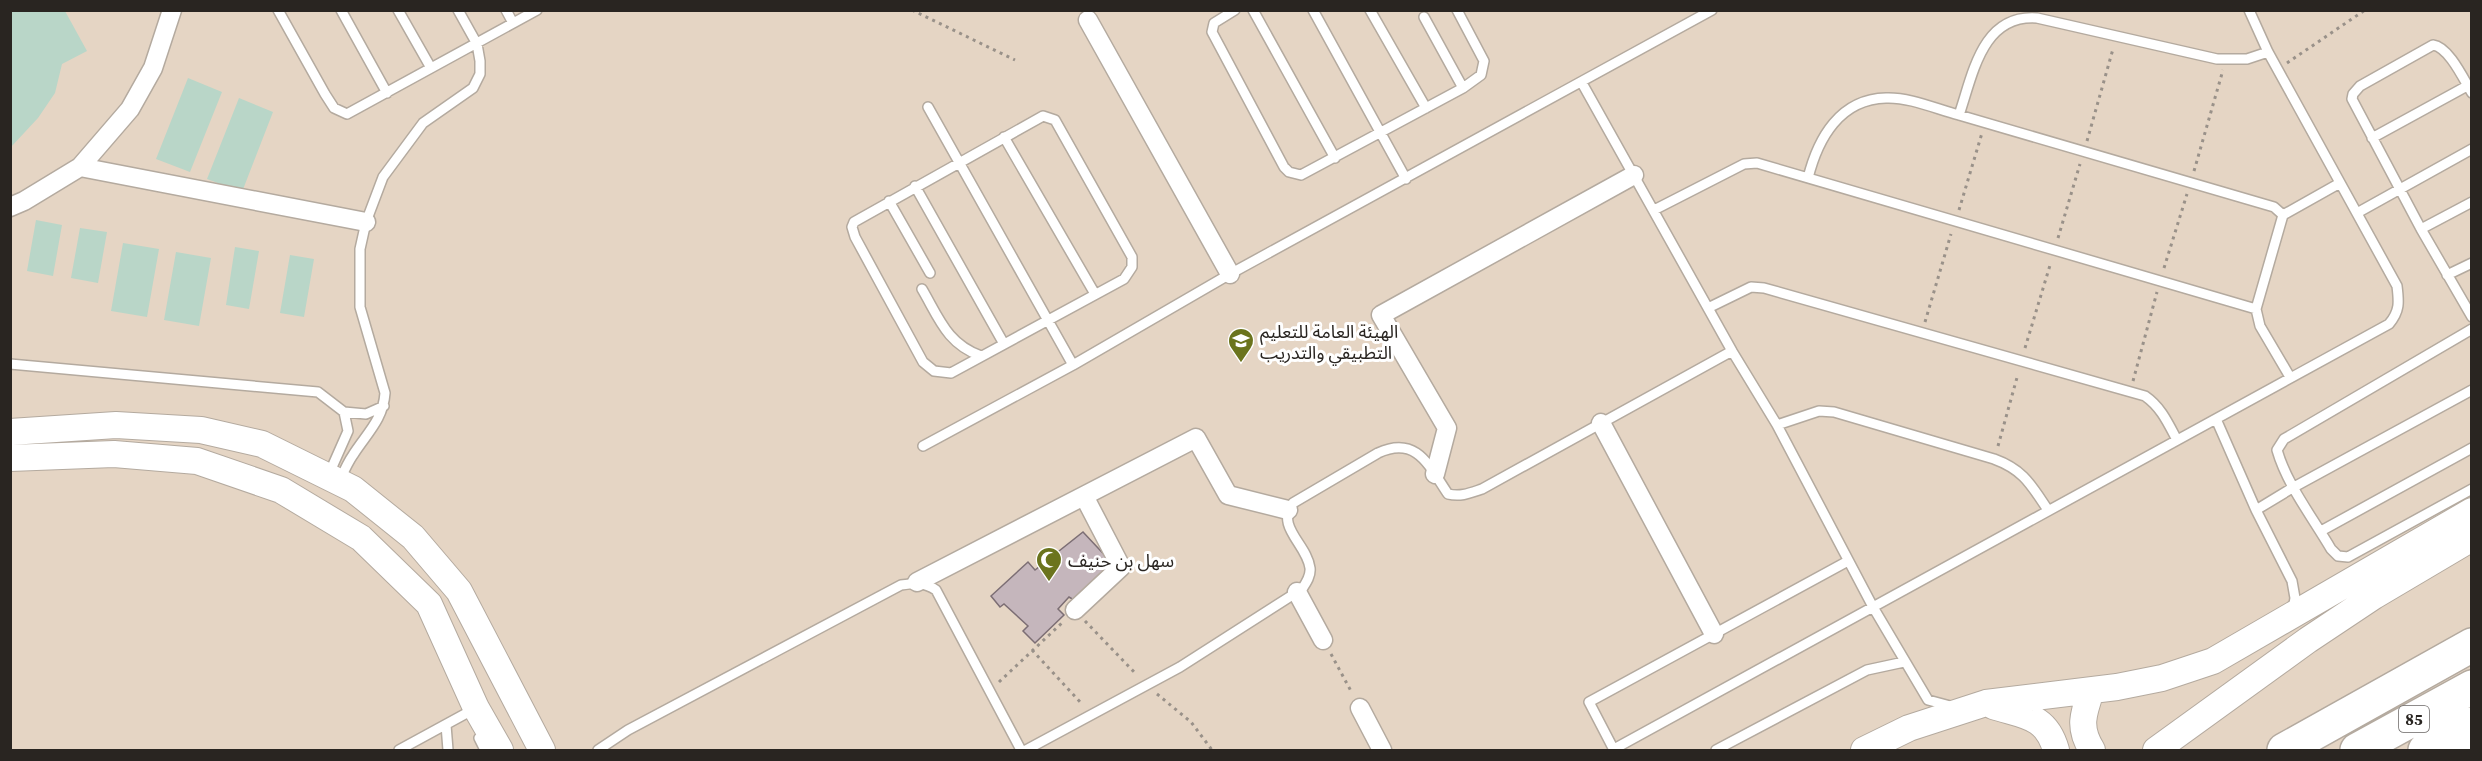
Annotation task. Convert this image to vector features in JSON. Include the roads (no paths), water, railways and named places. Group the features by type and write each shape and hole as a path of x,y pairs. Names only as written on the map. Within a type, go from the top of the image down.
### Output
{"highway":[{"path":"2284,750 2472,645"},
{"name":"85","path":"2357,750 2472,687"},
{"name":"85","path":"2425,750 2472,724"}],"street":[{"path":"10,207 80,167 129,109 153,68 172,10"},
{"path":"1088,20 1230,274"},
{"path":"80,167 366,222"},
{"path":"1435,474 1447,428 1381,315 1634,175"},
{"path":"1601,423 1714,634"},
{"path":"10,432 116,425 201,430 262,444 352,489 413,537 459,591 542,750"},
{"path":"917,582 1196,438 1228,495 1288,510"},
{"path":"10,458 114,454 197,460 281,490 361,538 429,604 476,708 489,744"},
{"path":"1075,610 1121,567 1084,496"},
{"path":"1864,750 1909,728 1976,707 2091,691 2162,678 2213,661 2291,618 2472,511"},
{"path":"2156,750 2327,627 2374,596 2472,538"},
{"path":"1298,592 1323,640"},
{"path":"2307,750 2472,659"},
{"path":"2091,691 2083,716 2084,737 2092,750"},
{"path":"1976,707 2042,722 2052,735 2056,750"},
{"path":"1360,708 1382,750"},
{"path":"2466,750 2472,747"}],"lane":[{"path":"278,10 334,108 347,114 537,10"},
{"path":"341,10 387,93"},
{"path":"398,10 431,68"},
{"path":"333,479 378,423 384,406 385,393 360,307 360,249 366,222 383,177 423,123 473,88 480,74 477,44 458,10"},
{"path":"506,10 513,23"},
{"path":"1235,10 1214,22 1212,32 1284,167 1289,172 1301,175 1463,88 1481,75 1485,66 1457,10"},
{"path":"1253,10 1335,158"},
{"path":"1313,10 1406,179"},
{"path":"1370,10 1426,108"},
{"path":"923,446 1230,274 1712,10"},
{"path":"1848,561 1589,702 1614,750 2289,377 2390,324 2397,315 2399,304 2397,286 2268,52 2249,10"},
{"path":"1424,17 1463,88"},
{"path":"1959,115 1979,57 1991,35 2002,25 2018,18 2037,18 2226,60 2247,59 2268,52"},
{"path":"2372,138 2469,90 2443,48 2433,45 2428,47 2355,89 2352,99 2372,138 2400,187 2421,229 2472,317"},
{"path":"1582,82 1732,351 1777,425 1904,662 1928,700 1976,707"},
{"path":"1808,178 1814,155 1827,130 1837,117 1862,103 1888,98 1907,100 2274,207 2283,215"},
{"path":"928,107 1073,364"},
{"path":"1043,116 1055,120 1132,257 1132,267 1127,276 951,373 934,371 923,362 852,232 852,227 858,219 1004,137 1043,116"},
{"path":"1004,137 1095,294"},
{"path":"2357,213 2400,187 2472,149"},
{"path":"1654,210 1744,164 1771,165 1808,178 2256,309"},
{"path":"2289,377 2260,326 2256,309 2283,215 2340,183"},
{"path":"915,186 1004,344"},
{"path":"889,201 930,273"},
{"path":"2421,229 2472,202"},
{"path":"2447,275 2472,263"},
{"path":"1708,308 1751,288 1764,288 2130,391 2155,403 2177,440"},
{"path":"922,289 953,340 968,352 981,356"},
{"path":"2380,565 2355,565 2338,556 2320,531 2294,486 2277,450 2284,439 2472,328"},
{"path":"598,750 628,730 901,585 917,582 927,584 936,590 1024,750 1180,667 1298,592 1309,577 1310,568 1288,526 1288,510 1293,503 1388,448 1401,447 1421,454 1448,494 1457,496 1468,494 1482,489 1732,351"},
{"path":"10,364 318,392 344,412 366,414 384,406"},
{"path":"2256,510 2294,486 2472,390"},
{"path":"1777,425 1819,411 1834,412 1994,459 2011,465 2026,476 2048,510"},
{"path":"333,479 348,431 344,412"},
{"path":"2216,418 2256,510 2292,581 2295,597 2291,618"},
{"path":"2320,531 2472,448"},
{"path":"2338,556 2348,557 2472,489"},
{"path":"1716,750 1867,670 1904,662"},
{"path":"1909,728 1928,700"},
{"path":"399,750 476,708"},
{"path":"446,725 448,750"},
{"path":"485,750 489,744"}],"place":[{"name":"الهيئة العامة للتعليم التطبيقي والتدريب","path":"1241,364"},
{"name":"سهل بن حنيف","path":"1049,583"}]}
